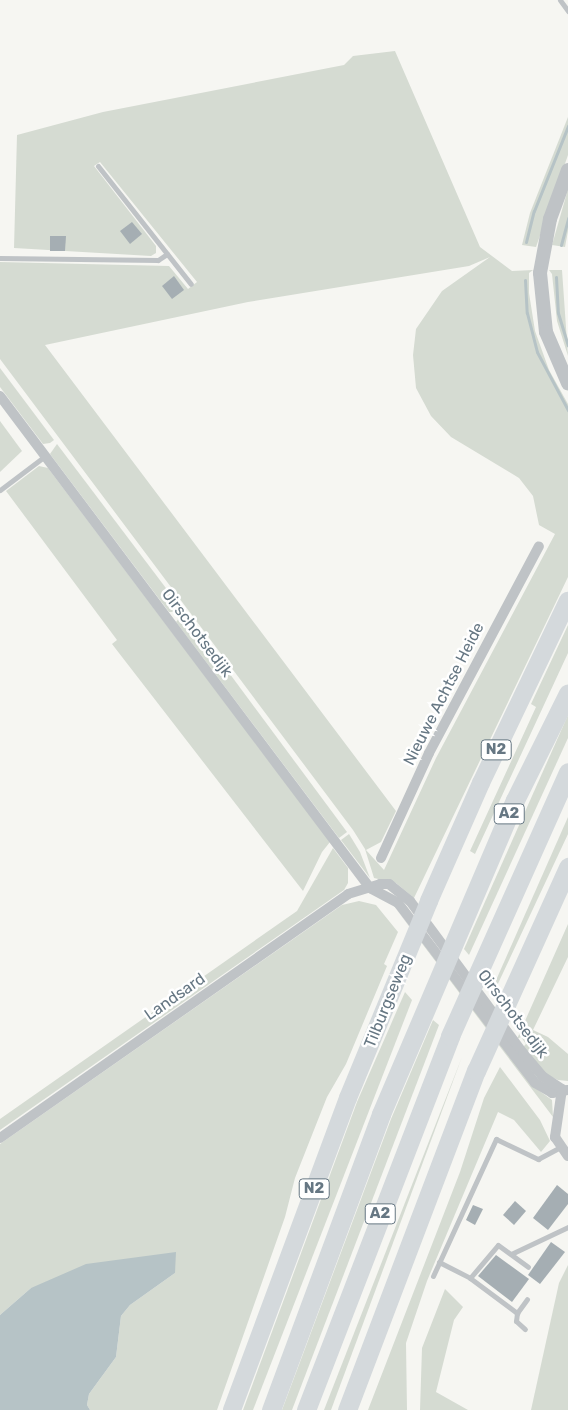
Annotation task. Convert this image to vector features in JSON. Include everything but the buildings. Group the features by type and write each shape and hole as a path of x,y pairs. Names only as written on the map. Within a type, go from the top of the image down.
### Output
{"highway":[{"name":"Tilburgseweg","path":"232,1410 348,1098 429,901 481,783 568,601"},
{"name":"A2","path":"271,1410 381,1114 426,1005 515,800 568,693"},
{"name":"A2","path":"306,1410 450,1036 568,772"},
{"path":"347,1410 476,1071 505,1002 568,867"}],"street":[{"path":"568,170 550,219 540,273 546,332 568,383"},
{"name":"Oirschotsedijk","path":"0,396 370,888 389,884 410,901 523,1053 542,1076 565,1090"},
{"name":"Nieuwe Achtse Heide","path":"381,858 430,753 539,546"},
{"name":"Landsard","path":"0,1138 348,894 370,888"},
{"path":"565,1090 555,1137 568,1156"}],"lane":[{"path":"560,0 568,11"},
{"path":"98,166 191,284"},
{"path":"0,258 158,260 167,254"},
{"path":"0,490 45,456"},
{"path":"433,1276 496,1139 538,1159 562,1146"},
{"path":"511,1254 568,1227"},
{"path":"470,1278 498,1245 528,1266"},
{"path":"439,1262 470,1278 518,1313"},
{"path":"526,1329 516,1321 518,1313 527,1299"}],"shaded area":[{"path":"395,51 480,247 512,271 533,270 529,273 529,293 535,331 549,370 568,404 568,577 414,898 396,883 374,878 365,849 353,830 0,359 0,262 169,266 188,289 197,282 100,162 94,166 156,246 156,253 151,256 14,248 17,135 103,112 344,65 353,56","holes":["490,257 442,291 416,329 413,355 416,388 431,416 451,437 519,478 533,496 539,525 555,534 436,758 384,870 366,850 381,842 396,811 45,345 248,302 469,266"]},
{"path":"568,117 568,155 536,247 522,245 530,213"},
{"path":"568,189 568,231 565,247 552,245"},
{"path":"549,270 562,270 568,356 557,321 552,274"},
{"path":"0,368 54,440 50,443 43,444 0,387"},
{"path":"0,421 22,451 0,472"},
{"path":"57,444 181,608 176,612 169,612 50,454"},
{"path":"39,466 48,468 330,842 322,852 303,891 112,644 117,640 6,491"},
{"path":"184,612 347,832 339,838 176,622"},
{"path":"568,625 568,653 475,854 470,851 536,707 531,704"},
{"path":"568,715 568,738 469,955 464,949"},
{"path":"568,817 568,834 495,990 493,987"},
{"path":"349,834 360,852 370,878 341,840"},
{"path":"333,848 348,868 348,883 344,890 0,1130 0,1119 297,911"},
{"path":"359,901 376,905 398,932 384,964 387,966 346,1064 327,1097 295,1178 285,1217 217,1410 90,1410 87,1405 89,1394 116,1357 121,1316 130,1305 175,1273 31,1288 0,1315 0,1144 342,905"},
{"path":"393,905 534,1087 552,1100 553,1117"},
{"path":"568,924 568,957 533,1030 548,1037 568,1054 568,1081 558,1080 545,1074 523,1047 526,1044 521,1037 517,1039"},
{"path":"405,992 412,1000 253,1410 243,1410 357,1102"},
{"path":"433,1020 439,1025 292,1410 282,1410 391,1119"},
{"path":"462,1057 331,1410 324,1410 431,1136"},
{"path":"500,1067 540,1120 550,1141 541,1152 514,1120 498,1112 427,1281 406,1343 407,1410 368,1410 460,1172 484,1098"},
{"path":"176,1252 175,1273 130,1305 121,1316 116,1357 89,1394 87,1405 90,1410 0,1410 0,1315 31,1288 86,1264"},
{"path":"568,1265 568,1410 531,1410 559,1283"},
{"path":"445,1289 463,1307 454,1320 436,1392 468,1410 420,1410 422,1348"}],"waterway":[{"path":"526,242 534,211 568,126"},
{"path":"561,245 568,218"},
{"path":"556,277 558,313 568,345"},
{"path":"525,280 527,313 537,352 568,410"}]}
